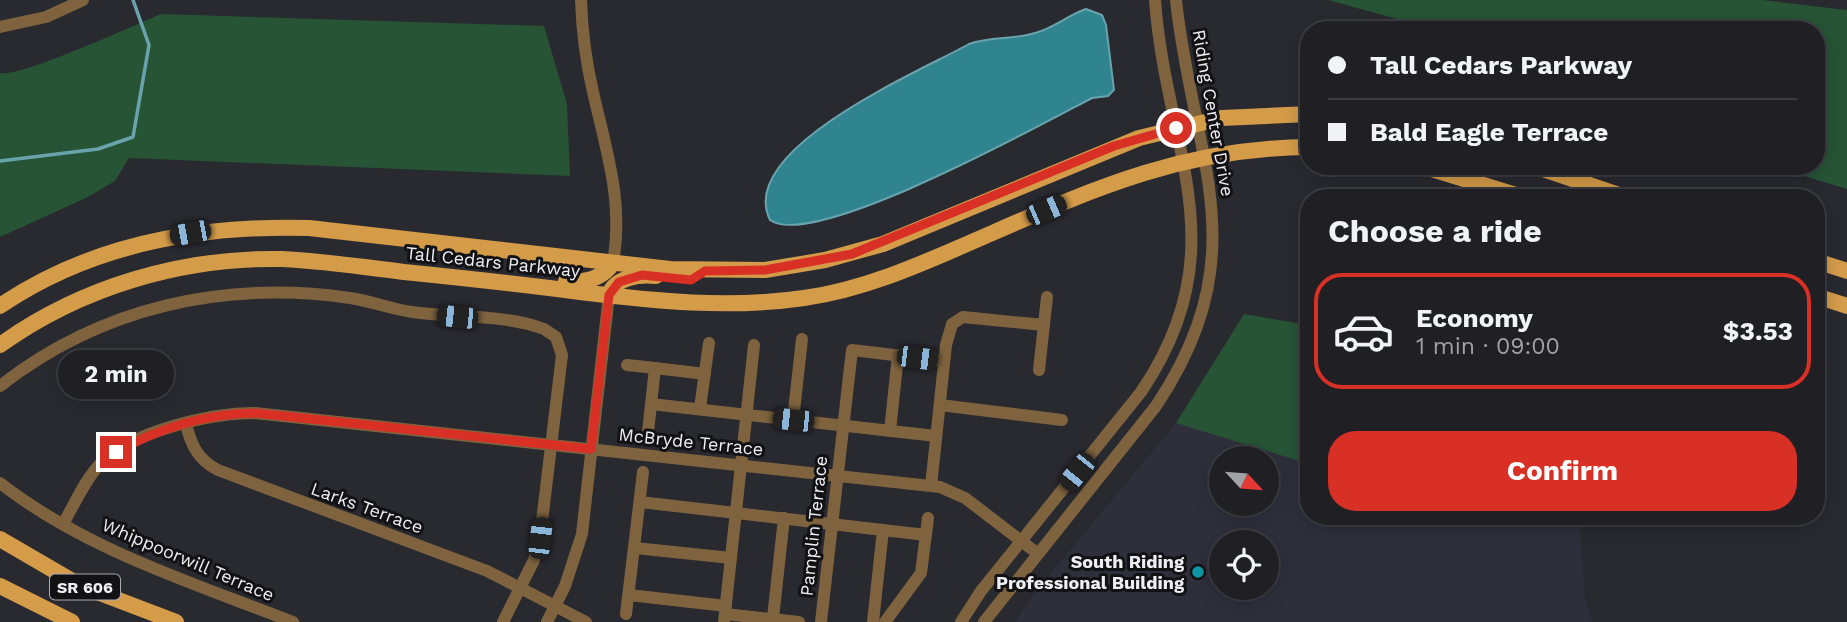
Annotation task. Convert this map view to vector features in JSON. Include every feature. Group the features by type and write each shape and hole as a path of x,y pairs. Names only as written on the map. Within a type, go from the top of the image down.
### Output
{"main road":[{"name":"Tall Cedars Parkway","path":"0,306 53,276 117,250 164,238 229,229 309,228 613,263 705,271 765,270 852,254 1114,146 1198,122 1255,115 1300,114"},
{"name":"Tall Cedars Parkway","path":"0,345 19,331 96,292 151,275 222,262 294,260 673,303 747,304 842,291 909,269 1129,176 1206,156 1300,148"},
{"path":"1451,175 1497,189"},
{"path":"1560,175 1602,189"},
{"path":"525,285 540,279 583,282 607,272 613,263"},
{"path":"1825,264 1847,271"},
{"path":"609,295 613,287 635,277 691,280 705,271"},
{"path":"1825,299 1847,306"},
{"name":"SR 606","path":"0,539 79,585 176,622"},
{"name":"SR 606","path":"0,586 72,622"}],"street":[{"path":"0,27 46,17 83,0"},
{"path":"581,0 593,92 615,184 617,232 613,263"},
{"name":"Riding Center Drive","path":"961,622 1020,541 1141,392 1169,345 1186,292 1193,240 1190,190 1176,128 1155,0"},
{"name":"Riding Center Drive","path":"984,622 1156,406 1177,373 1197,331 1211,274 1214,247 1206,156 1176,0"},
{"path":"0,386 65,342 118,318 169,303 223,294 284,292 351,298 410,312 528,324 550,332 561,346 562,355 540,538 521,589 503,622"},
{"path":"547,622 556,606 582,534 609,295"},
{"path":"1039,370 1047,297"},
{"path":"930,486 950,328 963,317 1044,325"},
{"path":"793,420 802,339"},
{"path":"700,408 709,343"},
{"path":"725,614 754,345"},
{"name":"Pamplin Terrace","path":"821,622 852,350 898,355"},
{"path":"890,431 898,355 944,361"},
{"path":"627,365 705,374"},
{"path":"648,432 655,368"},
{"path":"651,404 936,436"},
{"path":"940,405 1062,420"},
{"name":"McBryde Terrace","path":"63,524 105,460 129,444 216,415 255,413 947,489 965,498 1037,553"},
{"name":"Larks Terrace","path":"186,424 194,449 205,463 218,470 487,571 586,622"},
{"path":"626,614 643,472"},
{"name":"Whippoorwill Terrace","path":"0,483 63,524 125,556 293,622"},
{"path":"639,502 926,535"},
{"path":"885,622 921,573 928,518"},
{"path":"773,618 784,519"},
{"path":"873,622 883,530"},
{"path":"635,548 731,558"},
{"path":"629,595 725,614 799,622"}],"shaded area":[{"path":"1176,423 1251,446 1209,446 1209,516 1279,516 1279,455 1300,461 1300,525 1580,525 1585,599 1593,622 1015,622 1031,597"}],"green space":[{"path":"1328,0 1762,0 1847,10 1847,189 1801,175 1825,175 1825,21 1404,21"},
{"path":"161,14 544,26 567,104 570,176 129,158 115,181 86,198 0,237 0,73 53,59"},
{"path":"1244,314 1300,323 1300,461 1279,455 1279,446 1251,446 1176,423"}],"water":[{"path":"1086,9 1102,15 1106,25 1114,90 1108,96 1092,98 979,156 878,202 831,218 794,225 770,220 767,193 780,166 805,140 838,116 969,44 1035,33"}],"waterway":[{"path":"0,161 98,149 133,137 149,45 133,0"}],"place":[{"name":"South Riding Professional Building","path":"1198,572"}],"route":[{"path":"116,452 142,439 201,419 231,413 255,413 591,449 609,295 610,290 619,282 642,275 691,280 705,271 765,270 852,254 883,244 1114,146 1176,128"}]}
